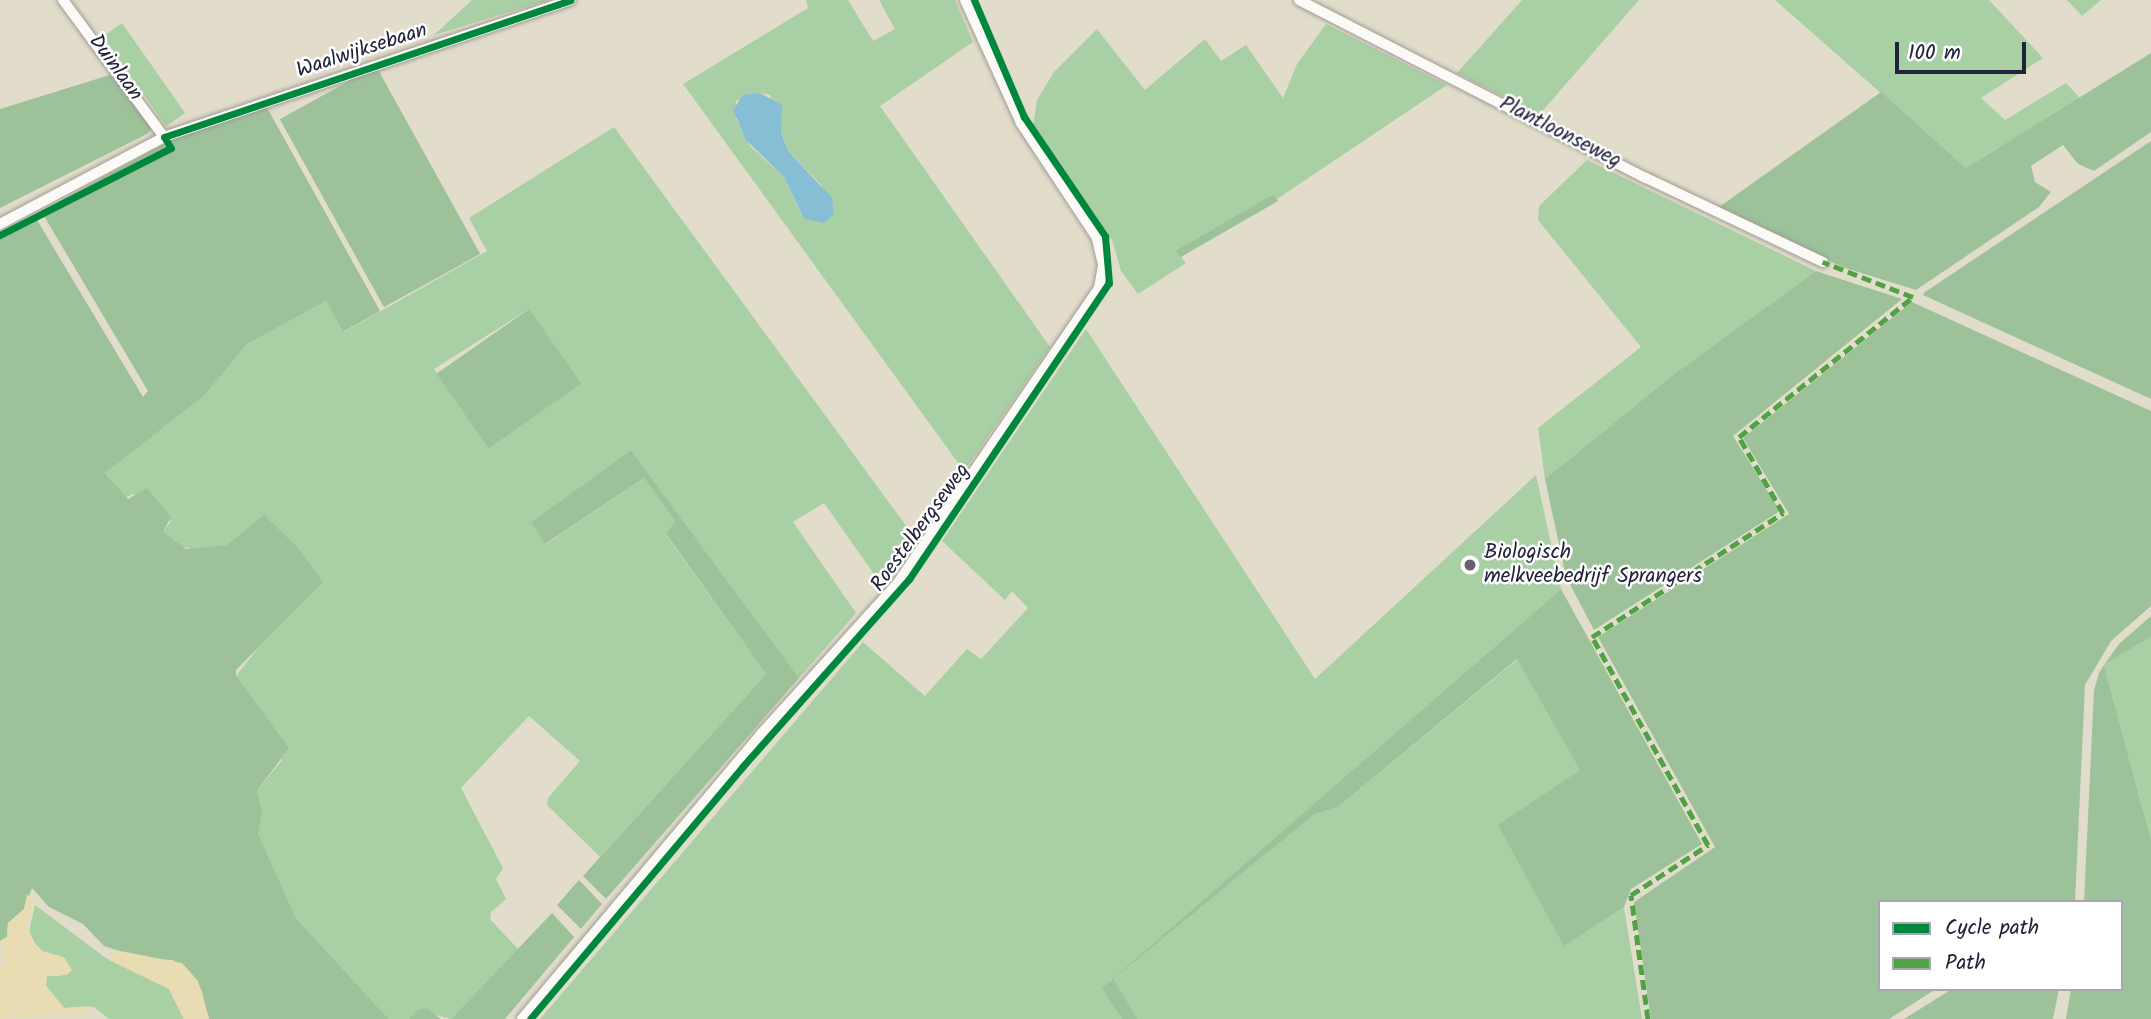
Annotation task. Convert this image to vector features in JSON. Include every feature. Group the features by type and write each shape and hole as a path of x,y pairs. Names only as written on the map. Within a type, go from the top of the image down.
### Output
{"street":[{"name":"Duinlaan","path":"63,0 164,137"},
{"name":"Waalwijksebaan","path":"0,224 164,137 571,0"},
{"name":"Roestelbergseweg","path":"522,1019 761,734 897,584 1098,288 1103,265 1097,238 1021,123 965,0"},
{"name":"Plantloonseweg","path":"1299,0 1646,178 1823,262"}],"green space":[{"path":"472,0 549,0 434,35"},
{"path":"806,0 848,0 873,41 895,29 879,0 955,0 973,42 880,106 1050,347 964,471 683,84 808,8","holes":["760,93 770,95 788,151 822,186 802,216 784,177 750,146 736,119 736,101"]},
{"path":"1522,0 1639,0 1539,115 1457,73"},
{"path":"1775,0 1989,0 2043,58 1981,98 2005,120 2066,83 2080,98 1966,168"},
{"path":"2067,0 2101,0 2082,16"},
{"path":"122,23 185,113 166,126 103,36"},
{"path":"1326,24 1447,85 1277,199 1274,194 1181,257 1186,263 1138,294 1121,271 1112,240 1033,125 1037,100 1054,72 1097,29 1145,90 1205,39 1221,61 1246,45 1283,98 1297,64"},
{"path":"2151,53 2151,132 2094,171 2078,164 2063,145 2031,166 2035,182 2051,192 2039,207 1916,290 1842,267 1719,207 1881,92 1966,168"},
{"path":"376,66 480,254 384,307 280,119"},
{"path":"116,73 153,127 147,134 0,208 0,109"},
{"path":"265,104 380,311 343,332 326,301 246,345 206,394 105,473 128,499 147,488 171,517 163,532 186,549 227,545 264,515 299,549 323,582 236,670 236,676 289,748 257,791 262,812 258,833 296,918 389,1019 209,1019 201,989 173,960 144,959 104,946 83,924 49,907 32,888 24,909 8,923 7,938 0,941 0,233 34,215 143,397 148,391 41,211 175,138"},
{"path":"614,127 915,538 881,584 824,503 793,522 856,613 799,678 631,450 531,522 546,544 644,478 675,521 666,535 766,674 600,857 547,805 548,798 580,761 529,716 461,788 503,868 496,879 506,899 491,912 490,919 518,949 451,1019 417,1010 408,1019 389,1019 296,918 258,833 257,791 282,760 236,676 259,647 227,545 192,549 180,546 163,532 171,521 133,494 125,498 105,472 206,394 246,345 326,301 344,332 487,251 469,218","holes":["529,309 487,441 434,369"]},
{"path":"2151,141 2151,399 1923,295 1925,292"},
{"path":"1587,160 1816,271 1674,374 1545,479 1538,428 1641,347 1538,220 1539,206"},
{"path":"1274,194 1278,201 1180,257 1176,250"},
{"path":"1816,271 1902,299 1733,436 1780,511 1594,630 1566,577 1545,479 1674,374"},
{"path":"1912,302 2151,411 2151,606 2111,641 2085,685 2075,900 1878,900 1878,991 1933,991 1889,1019 1651,1019 1634,902 1715,847 1598,637 1789,514 1743,438"},
{"path":"529,309 581,384 489,448 436,374"},
{"path":"1086,329 1315,679 1536,475 1561,589 1128,966 1315,814 1338,807 1518,659 1581,770 1499,825 1564,945 1624,907 1642,1019 1138,1019 1112,979 1103,988 1122,1019 540,1019 863,642 925,696 967,649 981,659 1028,608 1012,591 1005,600 942,541"},
{"path":"631,450 799,678 606,899 583,876 766,674 666,534 675,521 644,478 545,544 531,522"},
{"path":"1561,589 1702,844 1631,889 1624,907 1564,946 1498,825 1580,770 1517,659 1338,807 1315,814 1113,979 1138,1019 1122,1019 1102,988"},
{"path":"2151,616 2151,637 2104,665 2119,644"},
{"path":"2151,637 2151,840 2104,665"},
{"path":"2104,665 2151,840 2151,1019 2066,1019 2071,991 2123,991 2123,900 2084,900 2094,690"},
{"path":"579,880 602,904 581,929 557,905"},
{"path":"35,905 106,958 169,989 184,1019 109,1019 94,1007 64,1008 44,983 46,976 61,976 60,956 39,950 29,932"},
{"path":"552,913 574,937 505,1019 451,1019"},
{"path":"1949,991 2059,991 2053,1019 1904,1019"},
{"path":"427,1008 441,1019 408,1019 417,1010"}],"sand":[{"path":"27,894 35,905 27,924 34,943 45,953 64,957 72,970 67,975 47,976 46,987 64,1008 91,1006 87,1014 0,1019 0,967 4,962 0,941 7,937 8,923 24,909"},
{"path":"115,950 182,963 198,981 209,1019 184,1019 169,989 109,960"}],"water":[{"path":"760,93 782,105 781,131 788,151 832,198 834,214 824,223 804,219 784,177 746,140 733,110 743,95"}],"marked path":[{"path":"1648,1019 1631,895 1708,845 1592,637 1783,513 1739,437 1913,297 1823,262"}],"cycle path":[{"path":"0,235 171,148 164,137 571,0"},
{"path":"530,1019 743,766 909,579 1109,283 1105,236 1024,117 974,0"}],"place":[{"name":"Biologisch melkveebedrijf Sprangers","path":"1470,565"}]}
